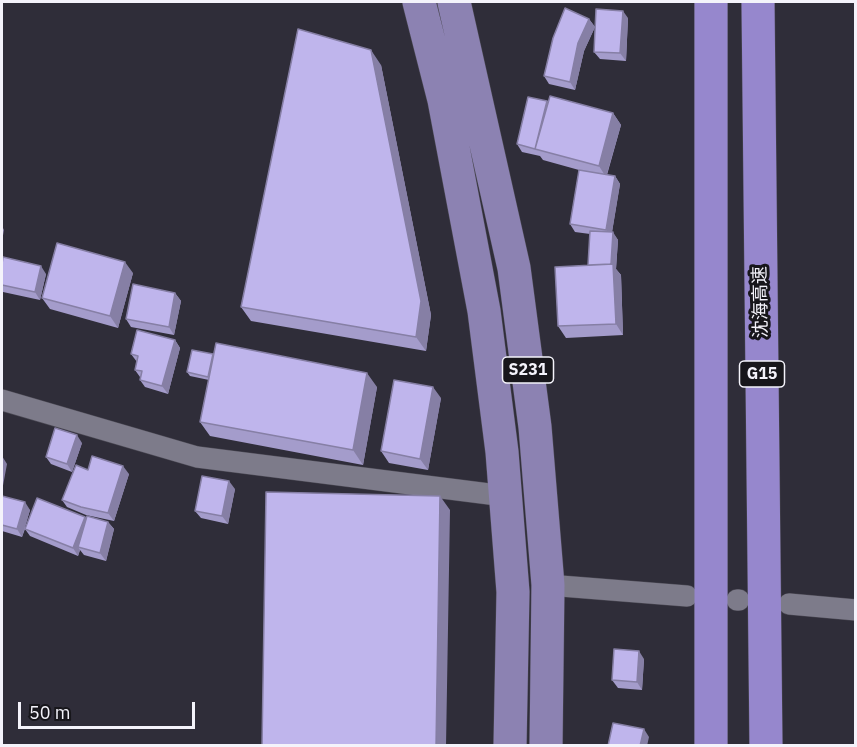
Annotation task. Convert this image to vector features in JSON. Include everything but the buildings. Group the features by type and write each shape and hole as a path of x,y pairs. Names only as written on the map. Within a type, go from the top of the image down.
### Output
{"highway":[{"path":"711,2 711,746"},
{"name":"沈海高速","path":"758,2 766,746"}],"main road":[{"name":"S231","path":"419,2 444,100 484,311 505,496 513,592 510,746"},
{"name":"S231","path":"454,2 514,268 535,427 548,585 546,746"}],"street":[{"path":"2,400 197,457 505,496"},
{"path":"548,585 687,596"},
{"path":"789,604 855,610"}]}
